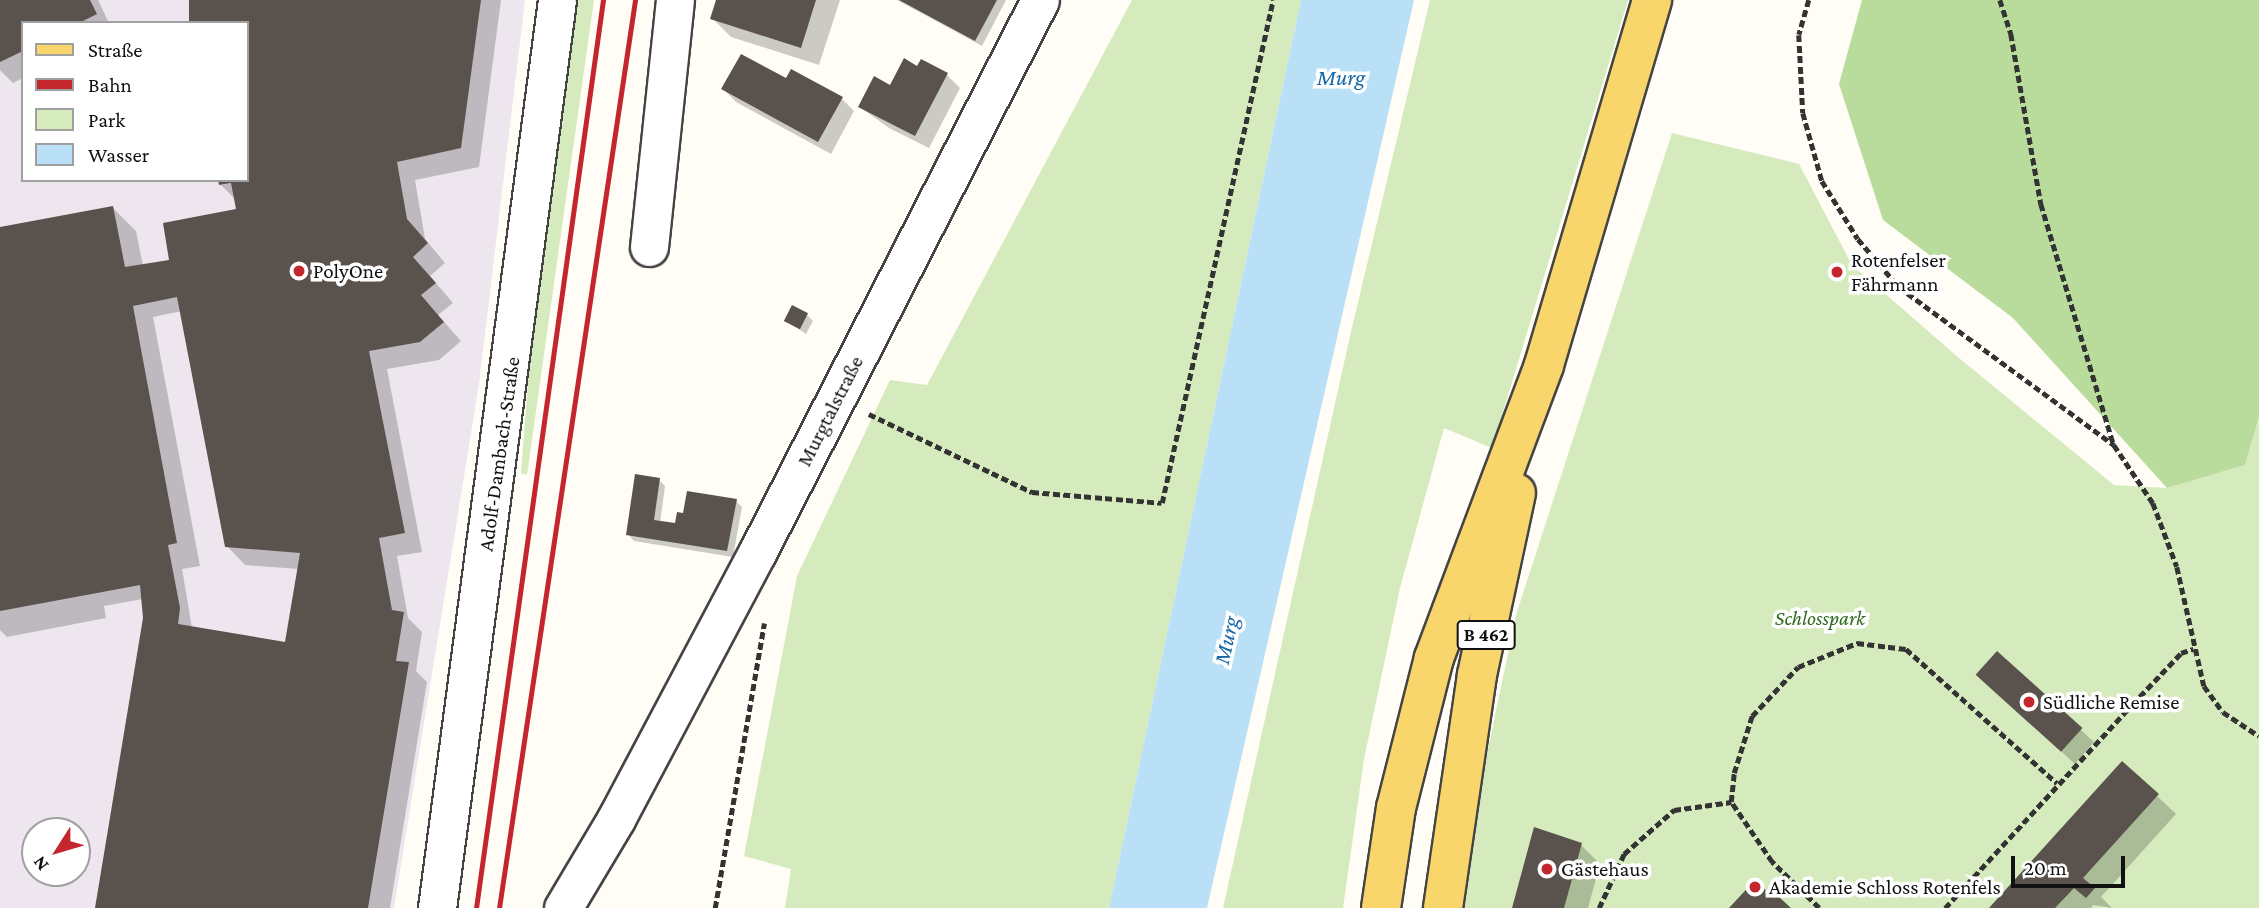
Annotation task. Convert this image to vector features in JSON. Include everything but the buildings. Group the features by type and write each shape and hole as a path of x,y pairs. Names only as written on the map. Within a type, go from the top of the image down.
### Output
{"main road":[{"name":"B 462","path":"1381,908 1396,808 1434,658 1544,365 1652,0"},
{"name":"B 462","path":"1443,908 1477,675 1544,365"}],"street":[{"name":"Adolf-Dambach-Straße","path":"437,908 557,0"},
{"path":"649,247 675,0"},
{"name":"Murgtalstraße","path":"563,908 616,819 757,553 1040,0"},
{"name":"Murgtalstraße","path":"587,908 616,819"}],"path":[{"path":"898,429 1032,492 1162,503 1273,0"},
{"path":"1809,0 1799,35 1803,113 1822,181 1858,239 1899,286 2113,445"},
{"path":"2000,0 2011,34 2041,204 2113,445 2153,503 2177,566 2193,649 2204,686 2223,712 2259,736"},
{"path":"715,908 764,628 763,615"},
{"path":"1819,908 1773,862 1731,802 1734,774 1752,716 1798,667 1857,643 1906,649 2057,783"},
{"path":"1945,908 2057,783 2181,653 2193,649"},
{"path":"1599,908 1624,854 1674,810 1731,802"}],"shaded area":[{"path":"0,0 525,0 479,384 394,908 0,908"}],"green space":[{"path":"577,0 594,0 527,475 521,473 529,369"},
{"path":"1132,0 1301,0 1109,908 785,908 791,869 744,856 797,576 890,380 927,385"},
{"path":"1430,0 1628,0 1492,448 1444,428 1400,588 1364,759 1343,908 1223,908 1350,336"},
{"path":"1862,0 2259,0 2259,417 2245,465 2167,488 2013,318 1883,220 1839,84"},
{"name":"Schlosspark","path":"1672,133 1799,164 1852,265 1959,358 2114,485 2167,488 2245,465 2259,417 2259,908 1461,908 1481,783 1516,615"}],"water":[{"name":"Murg","path":"1301,0 1414,0 1207,908 1109,908"}],"railway":[{"path":"476,908 603,0"},
{"path":"499,908 635,0"}],"place":[{"name":"PolyOne","path":"299,271"},
{"name":"Rotenfelser Fährmann","path":"1837,272"},
{"name":"Südliche Remise","path":"2029,702"},
{"name":"Gästehaus","path":"1547,869"},
{"name":"Akademie Schloss Rotenfels","path":"1755,887"}]}
